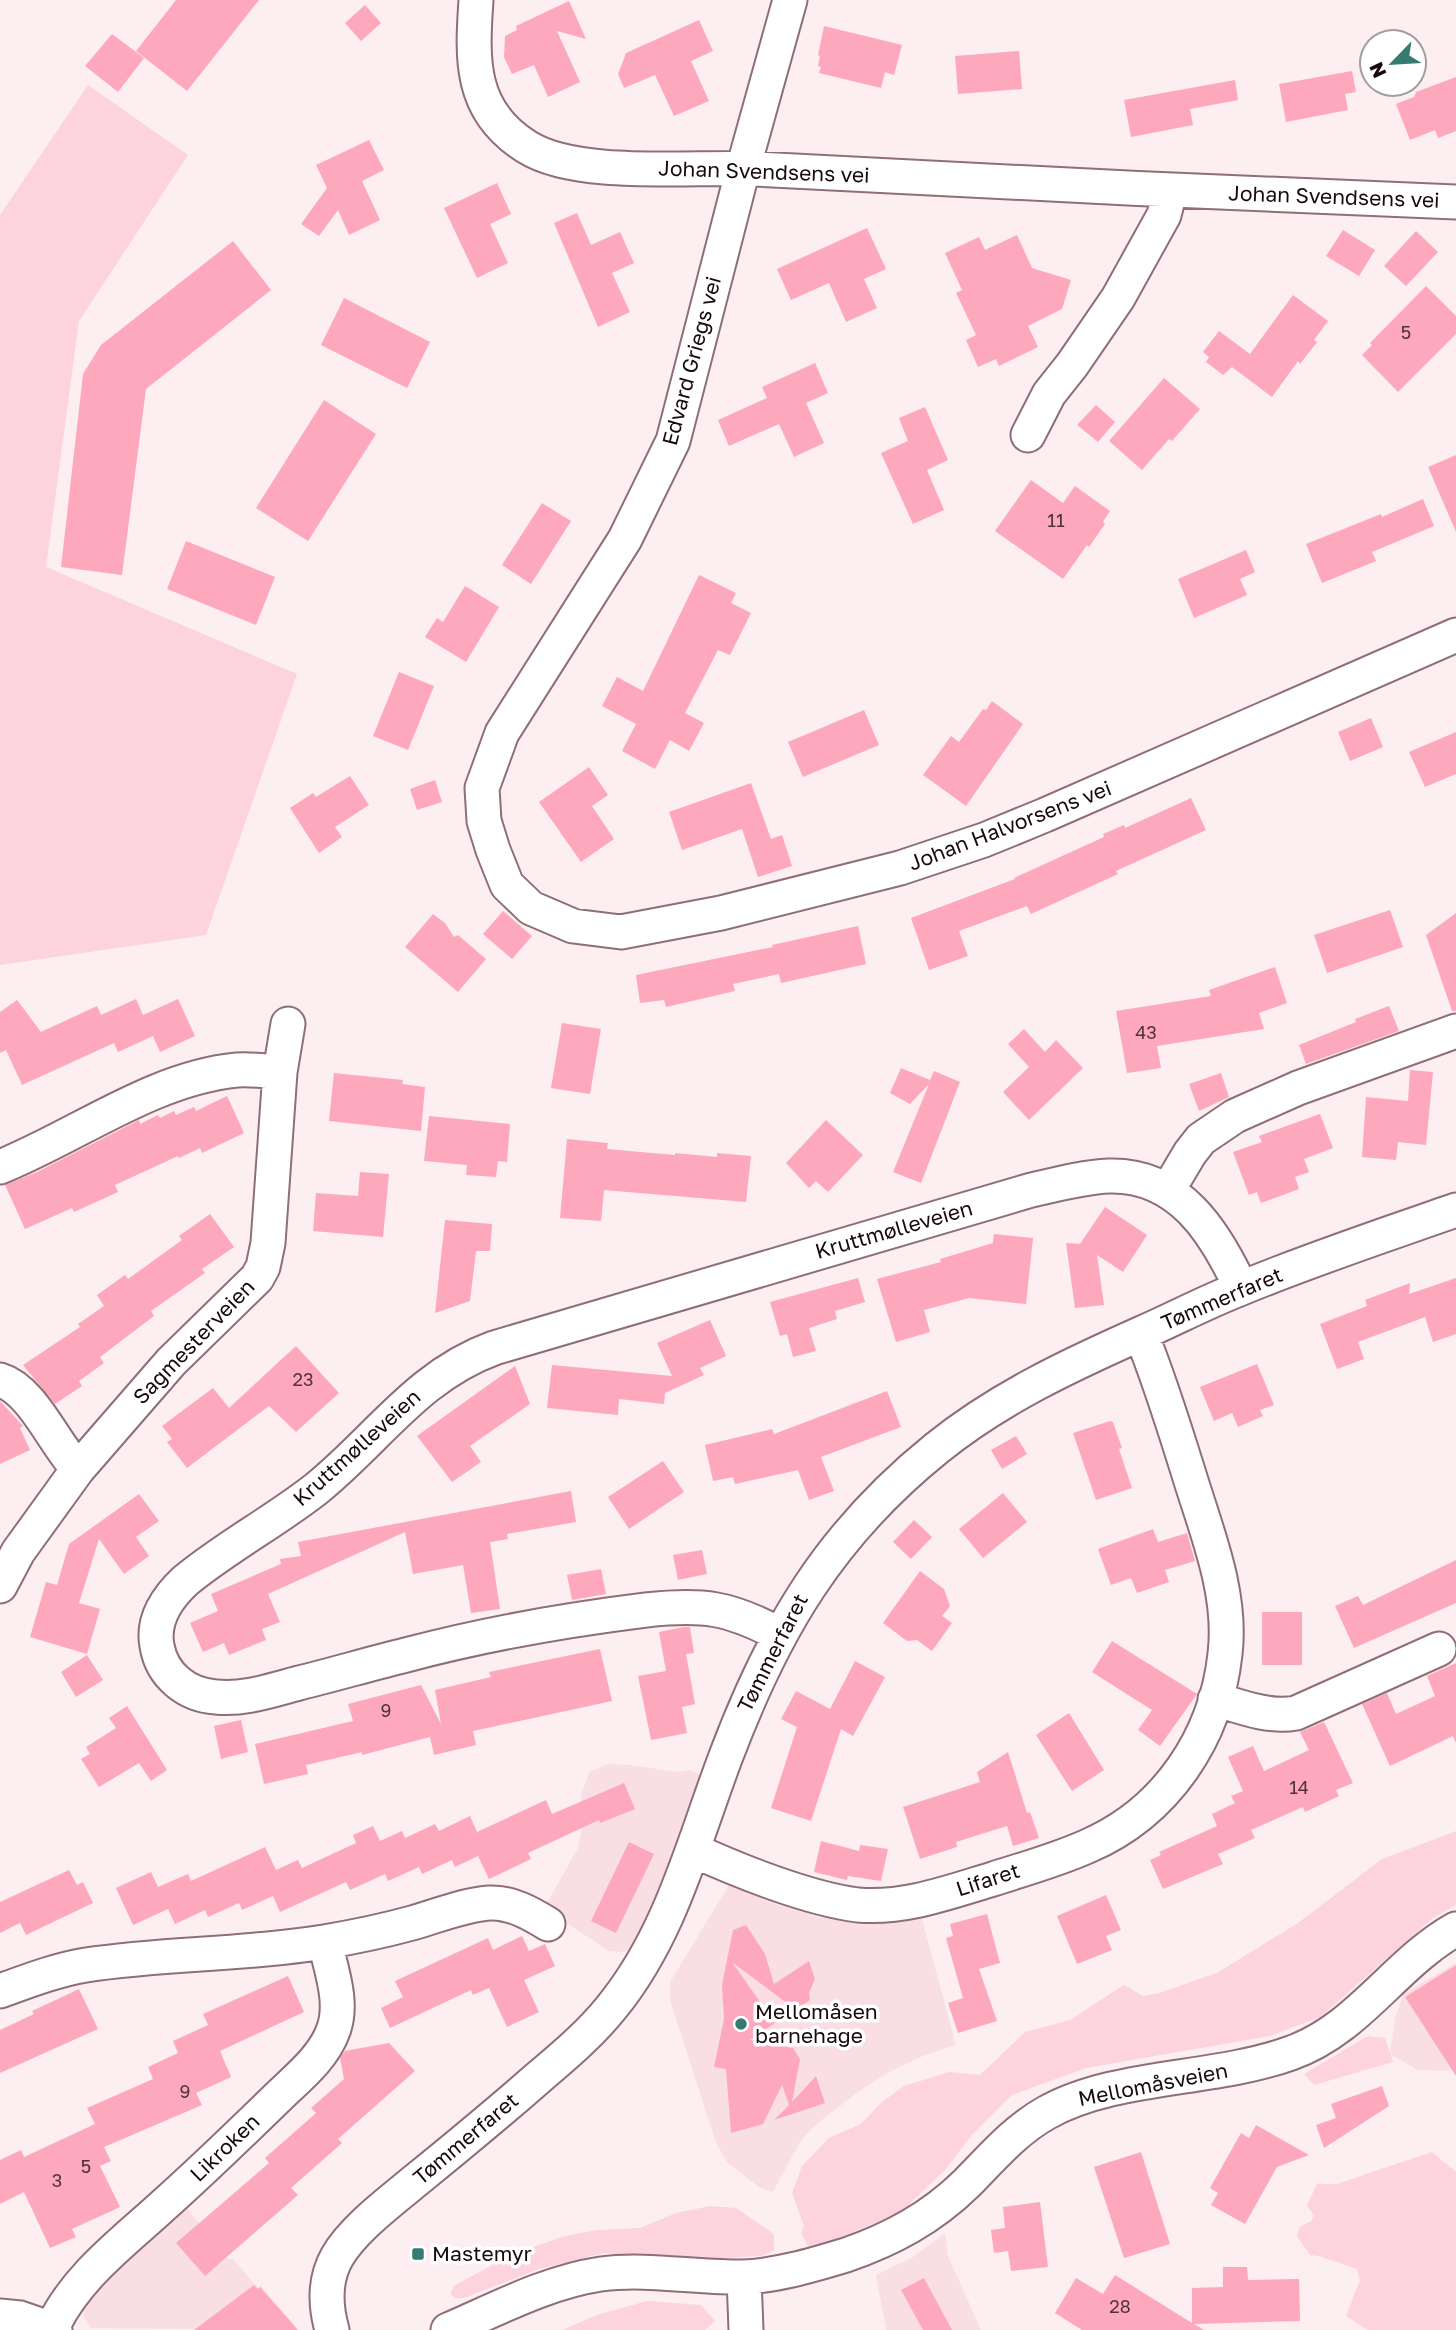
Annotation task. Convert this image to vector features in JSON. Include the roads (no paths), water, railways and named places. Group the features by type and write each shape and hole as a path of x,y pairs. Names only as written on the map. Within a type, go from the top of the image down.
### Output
{"street":[{"name":"Johan Svendsens vei","path":"476,0 473,54 481,92 498,122 511,136 544,156 567,162 640,168 743,169 1170,191 1456,202"},
{"name":"Edvard Griegs vei","path":"493,850 484,821 482,788 502,733 625,540 673,441 790,0"},
{"path":"1028,435 1049,394 1118,298 1164,215 1170,191"},
{"name":"Johan Halvorsens vei","path":"493,850 507,885 531,908 573,926 621,932 721,913 900,869 984,840 1195,751 1456,635"},
{"name":"Sagmesterveien","path":"0,1586 18,1552 78,1469 172,1363 257,1278 263,1267 268,1243 280,1072 288,1024"},
{"path":"1168,1191 1201,1139 1235,1116 1298,1088 1456,1031"},
{"path":"0,1167 129,1104 195,1079 236,1070 280,1072"},
{"name":"Kruttmølleveien","path":"779,1634 744,1616 716,1608 675,1607 646,1610 460,1642 230,1698 195,1693 174,1679 159,1657 156,1633 165,1604 185,1581 317,1488 427,1384 477,1354 1028,1191 1107,1176 1134,1178 1168,1191 1195,1211 1211,1231 1241,1288"},
{"name":"Tømmerfaret","path":"332,2330 327,2314 329,2277 343,2248 402,2192 575,2046 610,2009 647,1956 661,1930 693,1850 740,1719 779,1634 807,1586 850,1532 902,1477 939,1446 1007,1399 1080,1360 1241,1288 1456,1210"},
{"name":"Lifaret","path":"693,1850 805,1892 859,1905 909,1902 952,1892 1066,1855 1105,1838 1166,1792 1200,1741 1215,1699 1225,1653 1226,1628 1219,1576 1168,1407 1141,1334"},
{"path":"0,1380 22,1394 78,1469"},
{"path":"1215,1699 1277,1715 1296,1713 1439,1649"},
{"path":"0,1992 48,1974 86,1965 226,1954 325,1942 491,1903 523,1910 548,1924"},
{"name":"Mellomåsveien","path":"448,2330 550,2287 583,2278 643,2272 744,2277 780,2272 829,2260 877,2243 908,2230 947,2202 995,2153 1027,2126 1063,2104 1102,2092 1249,2066 1292,2053 1314,2043 1350,2019 1413,1958 1456,1929"},
{"name":"Likroken","path":"54,2329 61,2307 82,2280 223,2152 318,2056 333,2032 337,2007 325,1942"},
{"path":"744,2277 746,2330"},
{"path":"0,2316 20,2318 54,2329"}],"place":[{"name":"Mellomåsen barnehage","path":"741,2024"},
{"name":"Mastemyr","path":"418,2254"}]}
